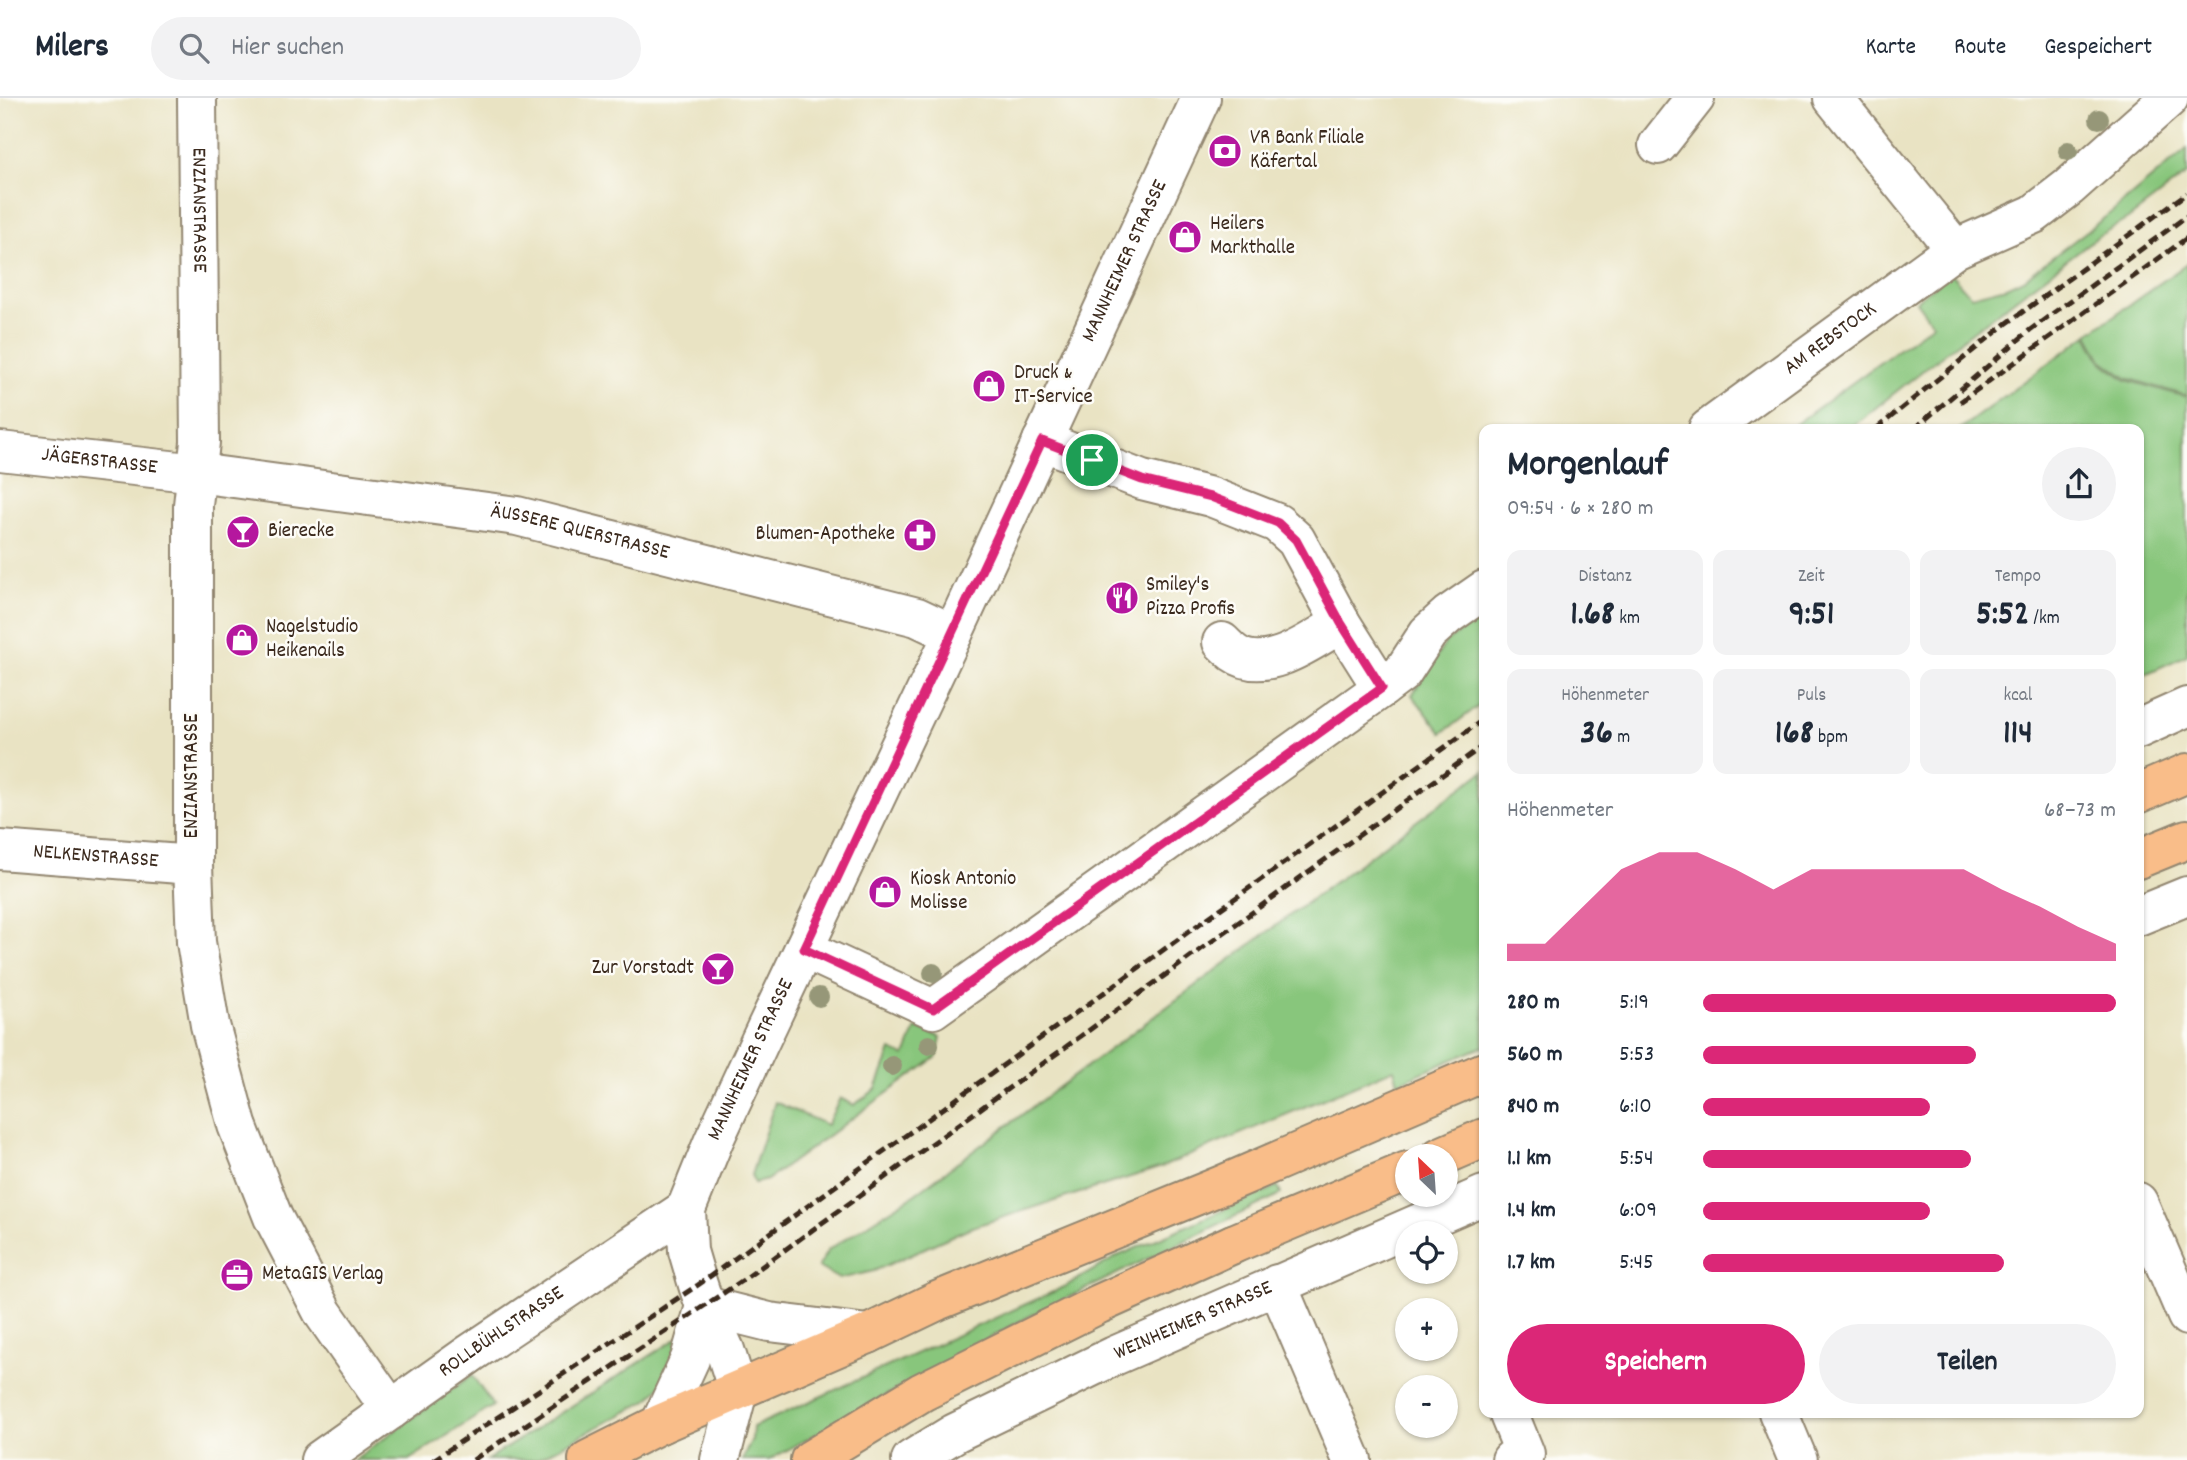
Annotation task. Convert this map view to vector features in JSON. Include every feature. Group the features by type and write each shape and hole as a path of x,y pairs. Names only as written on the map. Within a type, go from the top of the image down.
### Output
{"main road":[{"path":"2144,791 2187,773"},
{"path":"2144,857 2187,839"},
{"path":"588,1460 660,1424 868,1334 937,1301 1210,1190 1479,1074"},
{"path":"1458,1149 1479,1140"},
{"path":"810,1460 922,1392 1099,1304 1395,1176"}],"street":[{"name":"ENZIANSTRASSE","path":"197,98 200,442 193,505 193,865 196,942 210,1025 237,1125 273,1217 323,1313 391,1410"},
{"name":"MANNHEIMER STRASSE","path":"738,1391 725,1350 705,1306 688,1251 686,1209 714,1140 953,634 1200,98"},
{"path":"1658,145 1695,98"},
{"path":"1833,98 1955,249"},
{"name":"AM REBSTOCK","path":"1714,424 1955,249 2034,214 2069,187 2169,98"},
{"path":"1042,441 1142,480 1211,497 1278,523 1296,540 1341,623 1382,688"},
{"name":"JÄGERSTRASSE","path":"0,451 197,473"},
{"name":"ÄUSSERE QUERSTRASSE","path":"197,473 517,516 917,617 953,634"},
{"path":"804,949 933,1009 1402,673 1428,633 1479,593"},
{"path":"1222,642 1236,655 1263,661 1296,650 1341,623"},
{"path":"2144,726 2187,707"},
{"name":"NELKENSTRASSE","path":"0,850 193,865"},
{"path":"2144,913 2187,895"},
{"name":"WEINHEIMER STRASSE","path":"911,1460 955,1433 1089,1368 1479,1197"},
{"name":"ROLLBÜHLSTRASSE","path":"320,1460 482,1346 686,1209"},
{"path":"2144,1216 2187,1316"},
{"path":"1277,1284 1352,1460"},
{"path":"660,1424 690,1359 705,1306 769,1322 868,1334"},
{"path":"720,1460 738,1391"},
{"path":"1510,1418 1525,1454 1511,1460"},
{"path":"1780,1418 1798,1460"}],"green space":[{"path":"2187,149 2187,174 2128,219 2098,236 1855,424 1796,424 1933,324 1916,301 1950,273 1971,296 2006,287 2025,278 2108,215"},
{"path":"2187,264 2187,396 2127,378 2102,360 2088,334"},
{"path":"2087,335 2101,361 2126,380 2187,397 2187,655 2144,675 2144,424 1967,424"},
{"path":"1479,619 1479,706 1442,733 1412,695 1446,642"},
{"path":"1479,775 1479,1048 1398,1083 1394,1069 1162,1167 969,1228 874,1271 839,1279 818,1267 828,1250 914,1195"},
{"path":"916,1028 941,1037 937,1057 767,1180 754,1183 751,1175 775,1102 827,1125 840,1098 854,1105 876,1089 891,1050 905,1056"},
{"path":"1278,1186 1281,1194 1028,1317 769,1460 742,1460 752,1439 753,1427 1064,1287 1118,1256"},
{"path":"678,1338 670,1376 647,1401 535,1460 487,1460"},
{"path":"472,1375 493,1406 409,1460 354,1460"}],"railway":[{"path":"1882,424 2006,324 2187,193"},
{"path":"1920,424 2030,330 2187,216"},
{"path":"1960,402 2187,238"},
{"path":"433,1460 698,1285 1479,723"},
{"path":"473,1460 743,1280 1479,749"}],"place":[{"name":"VR Bank Filiale Käfertal","path":"1225,151"},
{"name":"Heilers Markthalle","path":"1185,237"},
{"name":"Druck & IT-Service","path":"989,386"},
{"name":"Bierecke","path":"243,532"},
{"name":"Blumen-Apotheke","path":"920,535"},
{"name":"Smiley's Pizza Profis","path":"1122,598"},
{"name":"Nagelstudio Heikenails","path":"242,640"},
{"name":"Kiosk Antonio Molisse","path":"885,892"},
{"name":"Zur Vorstadt","path":"718,969"},
{"name":"MetaGIS Verlag","path":"237,1275"}],"route":[{"path":"1042,441 1092,460 1142,480 1211,497 1278,523 1296,540 1341,623 1382,688 933,1009 804,949 1042,441"}]}
